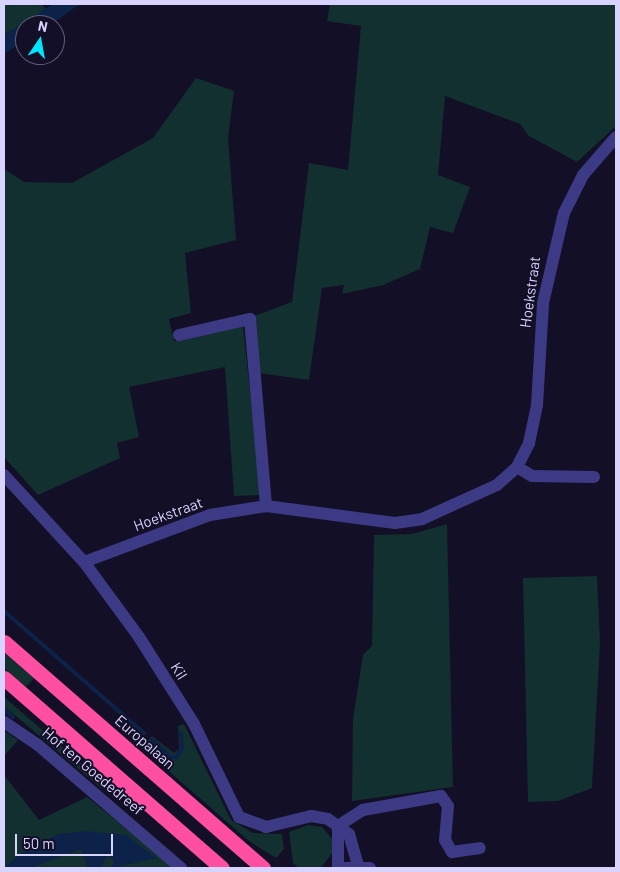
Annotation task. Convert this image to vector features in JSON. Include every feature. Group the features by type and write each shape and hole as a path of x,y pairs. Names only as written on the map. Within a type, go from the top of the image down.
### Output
{"highway":[{"name":"Europalaan","path":"4,642 263,868"},
{"path":"4,678 222,868"}],"street":[{"name":"Hoekstraat","path":"84,562 210,515 266,506 395,523 422,519 497,485 517,467 529,443 537,404 542,312 554,242 579,181 616,137"},
{"path":"179,334 250,319 266,506"},
{"path":"517,467 532,476 594,477"},
{"name":"Kil","path":"4,475 84,562 194,724 238,817 266,828 311,816 338,826"},
{"name":"Hof ten Goededreef","path":"4,722 38,746 181,868"},
{"path":"338,826 363,810 441,796 448,806 446,840 452,852 480,848"},
{"path":"338,826 349,834 358,867"},
{"path":"338,826 338,868"}],"green space":[{"path":"4,4 41,4 46,9 36,15 15,15 15,28 4,35"},
{"path":"330,4 616,4 616,126 577,162 529,136 520,124 445,96 438,175 470,187 453,233 430,227 420,269 383,285 342,294 344,285 322,288 309,380 258,373 252,317 292,302 309,163 348,170 361,26 327,21"},
{"path":"196,78 234,91 228,138 236,240 185,253 191,313 169,319 174,341 243,326 261,495 234,496 225,367 129,387 139,437 117,443 120,458 38,495 4,457 4,169 24,182 72,183 153,138"},
{"path":"447,524 453,787 352,801 353,719 363,655 372,646 374,535 412,534"},
{"path":"597,576 600,642 592,788 558,801 528,802 523,578"},
{"path":"4,652 34,678 26,687 4,668"},
{"path":"4,697 105,784 102,789 4,706"},
{"path":"184,724 231,820 253,833 282,834 284,849 276,858 249,841 142,748 152,736 174,753 179,749 178,726"},
{"path":"4,731 18,740 4,756"},
{"path":"4,775 39,820 87,797 175,868 4,868"},
{"path":"308,825 322,827 333,840 332,853 321,868 299,868 293,863 289,832"}],"water":[{"path":"53,4 80,4 64,15 36,15"},
{"path":"15,28 15,47 4,54 4,35"},
{"path":"85,831 126,835 156,858 112,868 114,860 107,856 101,868 88,868 81,849 31,868 4,868 30,846 59,834"}],"waterway":[{"path":"4,611 144,733"},
{"path":"4,709 13,717"},
{"path":"152,740 170,757 177,757 182,747 181,733"}]}
